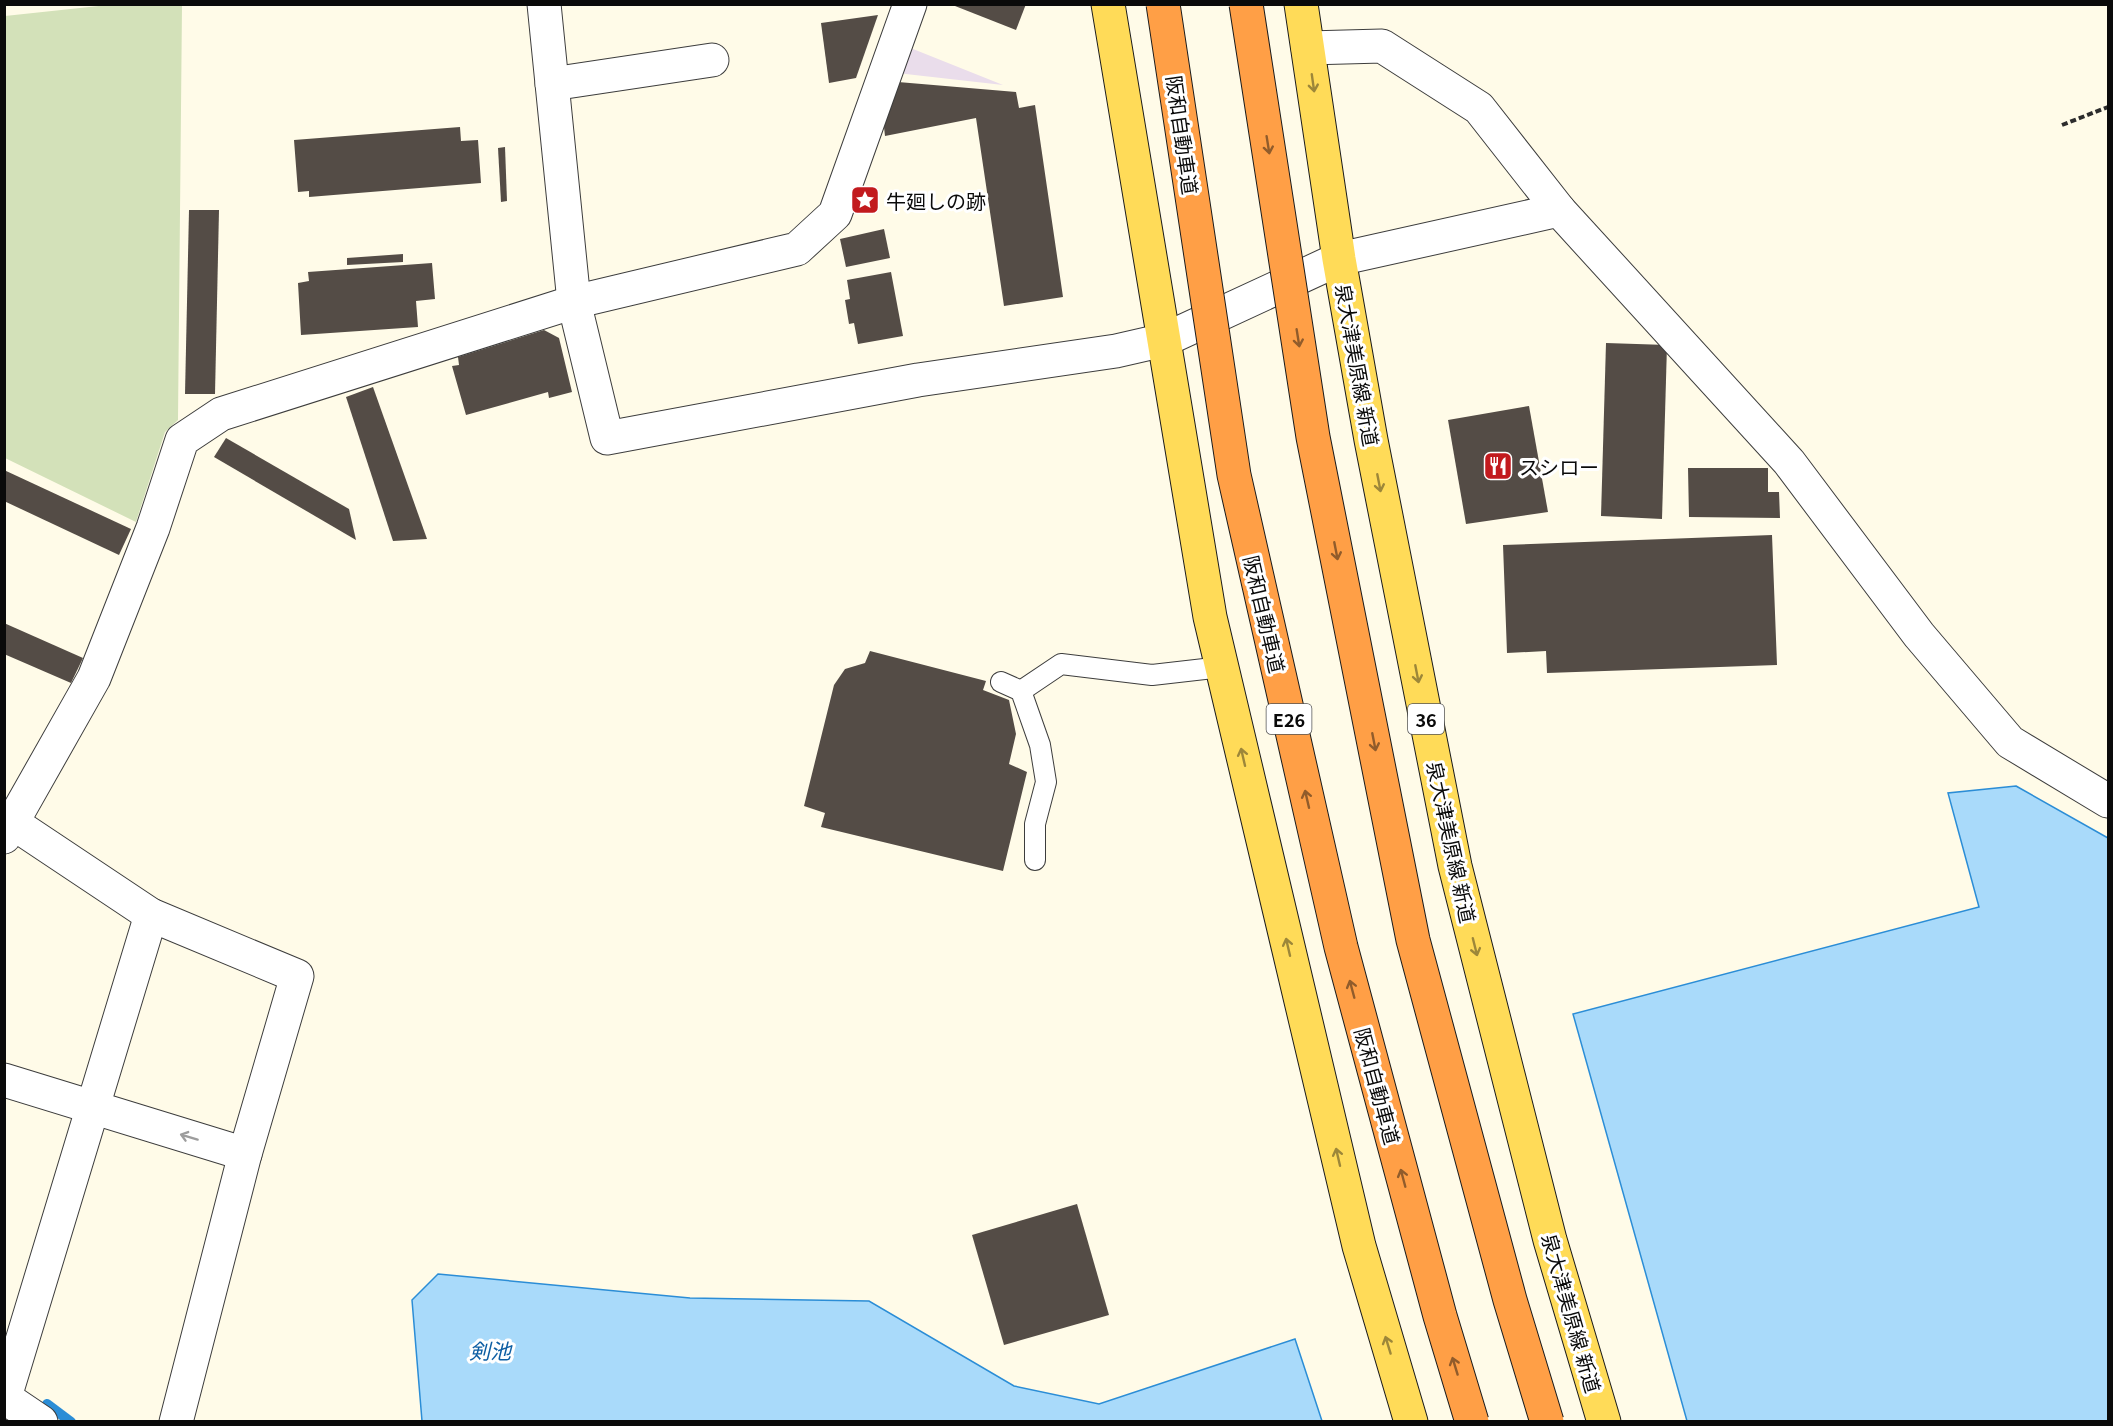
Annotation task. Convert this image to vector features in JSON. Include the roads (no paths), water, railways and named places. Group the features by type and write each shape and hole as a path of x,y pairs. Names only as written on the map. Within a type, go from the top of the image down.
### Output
{"highway":[{"name":"阪和自動車道","path":"1163,4 1234,475 1341,948 1440,1316 1472,1422"},
{"path":"1246,4 1313,437 1413,940 1510,1300 1547,1422"}],"main road":[{"path":"1108,4 1210,617 1359,1246 1411,1422"},
{"name":"泉大津美原線 新道","path":"1301,4 1339,260 1371,440 1455,866 1550,1240 1604,1422"}],"street":[{"path":"544,4 574,302 607,438 918,380 1116,351 1164,340 1339,260 1559,210"},
{"path":"177,1422 245,1154 297,976 151,915 9,830 94,678 153,528 182,440 221,414 574,302 797,249 835,214 910,4"},
{"path":"1308,48 1382,46 1479,108 1559,210 1789,462 1919,635 2010,742 2109,801"},
{"path":"552,84 712,60"},
{"path":"40,1422 5,1397 151,915"},
{"path":"4,1080 245,1154"}],"lane":[{"path":"1021,691 1061,664 1152,675 1222,667"},
{"path":"1001,682 1021,691 1040,745 1046,782 1035,825 1035,860"}],"water":[{"path":"2016,786 2108,838 2108,1421 1687,1421 1573,1014 1979,907 1948,793"},
{"name":"剣池","path":"438,1274 690,1298 869,1301 1014,1386 1099,1404 1295,1339 1322,1421 422,1421 412,1300"}],"waterway":[{"path":"47,1404 71,1422"}],"place":[{"name":"牛廻しの跡","path":"865,200"},
{"name":"スシロー","path":"1498,466"}]}
